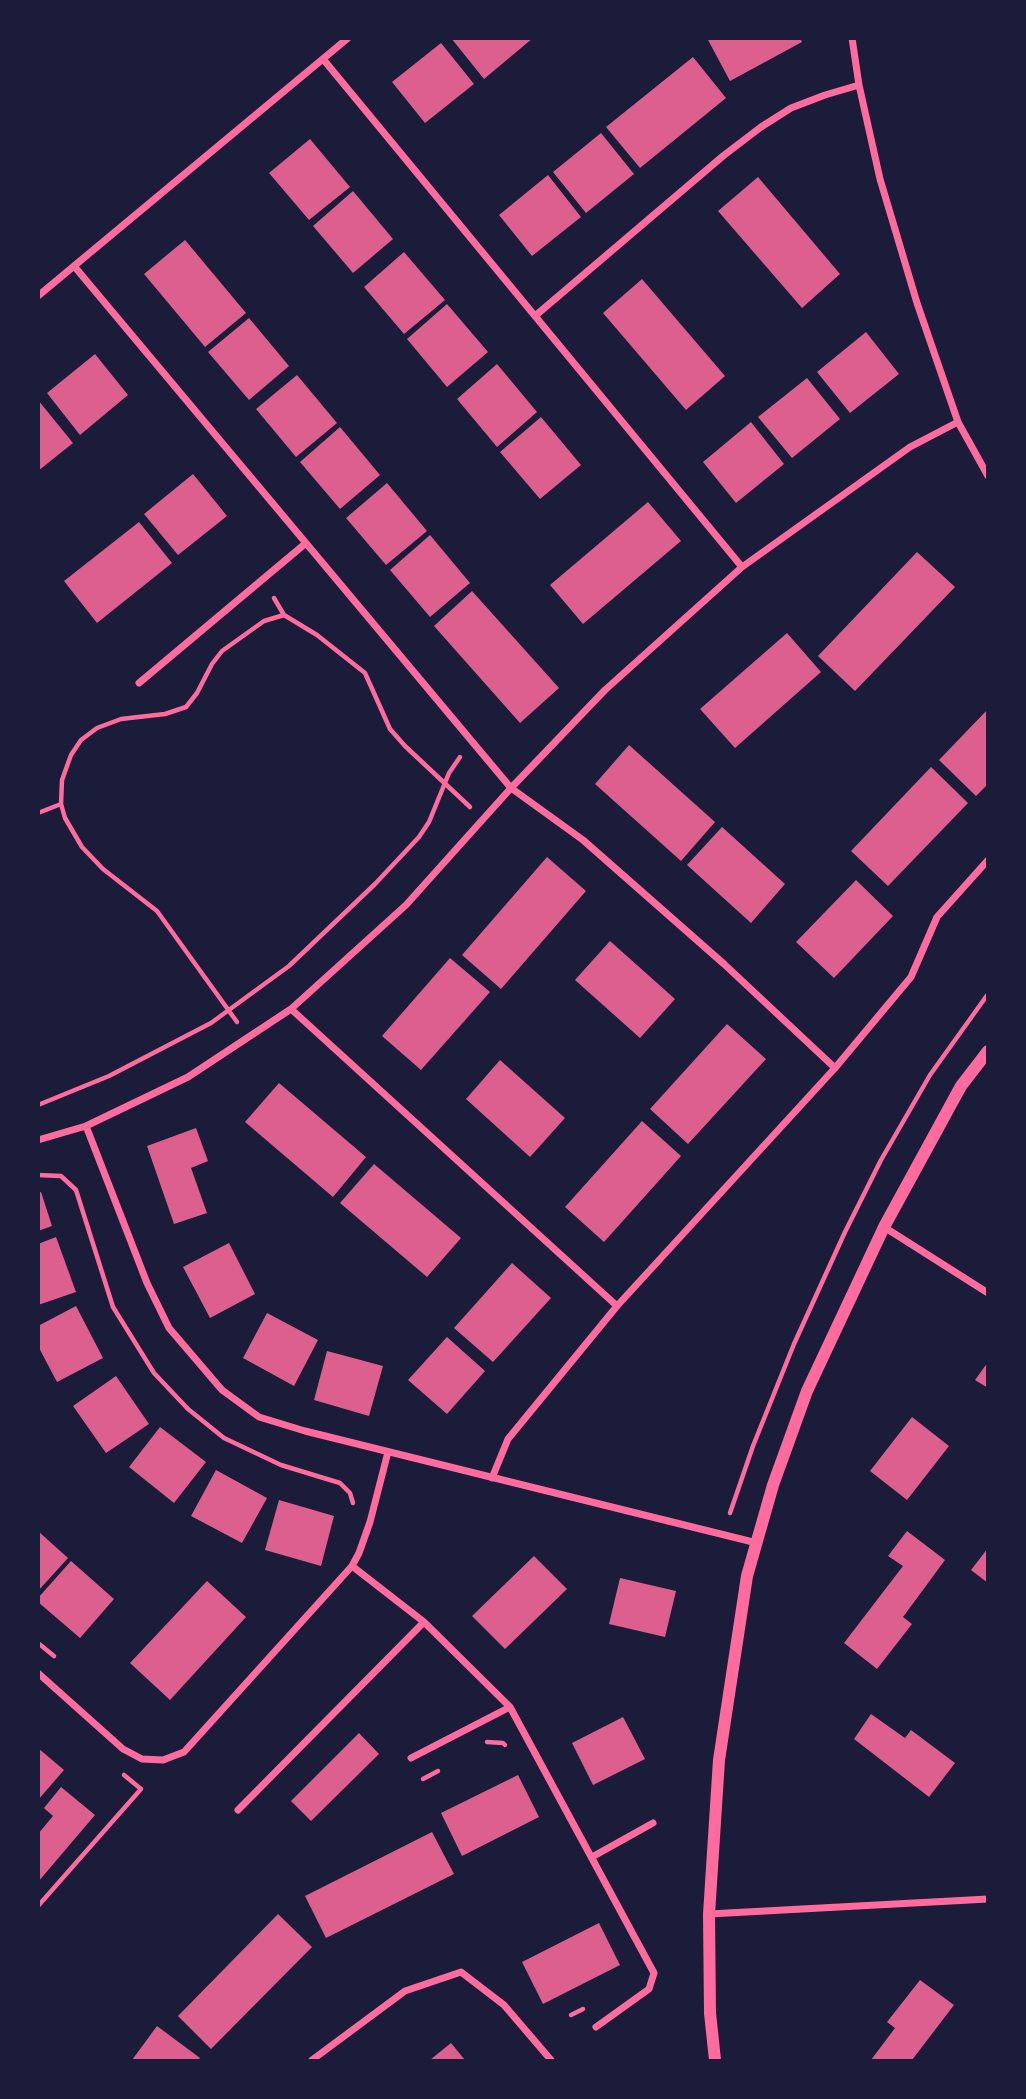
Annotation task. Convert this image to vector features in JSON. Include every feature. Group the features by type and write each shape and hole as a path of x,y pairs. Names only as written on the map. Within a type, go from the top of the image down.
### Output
{"street":[{"path":"38,296 348,38"},
{"path":"852,38 859,85 880,179 917,303 958,422 988,476"},
{"path":"323,59 742,567"},
{"path":"535,316 723,156 761,127 791,108 859,85"},
{"path":"74,266 512,788 583,840 724,964 835,1068"},
{"path":"38,1140 86,1126 188,1077 291,1009 406,905 605,690 742,567 910,447 958,422"},
{"path":"139,682 306,543"},
{"path":"492,1478 508,1439 617,1306 835,1068 911,977 937,917 988,859"},
{"path":"291,1009 617,1306"},
{"path":"715,2060 710,2013 709,1914 719,1760 747,1576 773,1485 807,1391 884,1227 961,1086 988,1051"},
{"path":"86,1126 147,1283 169,1328 222,1390 259,1417 304,1431 757,1543"},
{"path":"884,1227 988,1293"},
{"path":"38,1672 123,1749 142,1759 163,1760 184,1752 352,1566 370,1522 388,1452"},
{"path":"352,1566 424,1622 510,1707 654,1972 649,1989 596,2027"},
{"path":"239,1810 424,1622"},
{"path":"411,1758 510,1707"},
{"path":"592,1857 653,1823"},
{"path":"709,1914 988,1899"},
{"path":"312,2060 405,1991 461,1972 504,2005 551,2060"}],"path":[{"path":"271,594 284,615 317,635 365,673 390,729 470,807"},
{"path":"240,1025 157,911 103,869 82,847 65,818 61,804 62,780 71,755 81,740 97,728 121,719 165,715 186,707 222,651 264,621 284,615"},
{"path":"38,1105 109,1076 211,1023 289,966 419,838 429,822 449,773 460,757"},
{"path":"38,813 61,804"},
{"path":"730,1513 794,1343 845,1232 881,1160 930,1075 988,994"},
{"path":"38,1175 61,1176 76,1189 113,1307 154,1373 188,1409 224,1438 281,1465 340,1483 350,1493 355,1509"},
{"path":"38,1643 58,1660"},
{"path":"486,1742 503,1743 508,1749"},
{"path":"38,1906 141,1789 115,1767"},
{"path":"423,1779 444,1767"},
{"path":"571,2015 593,2003"}],"building":[{"path":"451,38 533,38 484,79"},
{"path":"707,38 800,38 802,42 730,81"},
{"path":"441,43 474,84 425,123 392,82"},
{"path":"693,57 726,98 640,168 606,127"},
{"path":"601,133 634,174 586,213 553,172"},
{"path":"310,139 350,187 309,220 269,173"},
{"path":"548,175 581,217 532,256 499,215"},
{"path":"758,177 840,274 802,308 718,211"},
{"path":"353,191 393,239 353,273 313,226"},
{"path":"185,240 246,313 205,347 144,274"},
{"path":"404,252 445,300 404,334 364,287"},
{"path":"642,279 725,376 686,410 603,313"},
{"path":"447,304 488,352 447,387 407,339"},
{"path":"249,318 289,366 249,400 208,352"},
{"path":"866,332 899,374 850,413 817,372"},
{"path":"95,354 128,395 80,435 47,393"},
{"path":"497,364 537,412 497,447 457,399"},
{"path":"297,375 337,423 296,457 256,409"},
{"path":"807,378 840,419 792,458 758,417"},
{"path":"38,400 73,443 38,471"},
{"path":"541,417 581,465 540,499 500,452"},
{"path":"751,422 784,464 736,503 703,462"},
{"path":"340,427 380,475 340,509 300,462"},
{"path":"193,474 227,516 178,555 144,514"},
{"path":"387,483 427,531 386,565 346,518"},
{"path":"648,502 681,541 583,624 550,585"},
{"path":"139,522 172,563 97,623 64,581"},
{"path":"430,535 470,583 430,617 390,570"},
{"path":"917,552 955,587 855,691 818,656"},
{"path":"472,591 559,688 520,723 434,626"},
{"path":"787,633 821,672 735,748 700,709"},
{"path":"988,709 988,784 976,796 939,760"},
{"path":"629,745 715,822 681,861 595,784"},
{"path":"931,767 968,803 888,886 851,851"},
{"path":"722,827 785,884 751,923 687,865"},
{"path":"547,857 586,891 501,989 462,955"},
{"path":"856,880 893,916 834,978 796,942"},
{"path":"610,941 675,999 640,1038 575,980"},
{"path":"450,958 490,992 421,1070 382,1036"},
{"path":"727,1024 766,1059 688,1144 650,1109"},
{"path":"500,1060 565,1118 530,1157 466,1099"},
{"path":"279,1083 366,1157 333,1197 245,1122"},
{"path":"642,1121 681,1156 604,1242 565,1207"},
{"path":"196,1128 208,1161 191,1168 207,1213 174,1224 147,1146"},
{"path":"374,1164 461,1238 427,1277 340,1203"},
{"path":"41,1192 52,1226 38,1231 38,1193"},
{"path":"56,1237 76,1292 38,1305 38,1244"},
{"path":"229,1243 255,1294 210,1318 183,1267"},
{"path":"512,1263 551,1298 493,1362 454,1328"},
{"path":"76,1306 103,1358 57,1382 38,1346 38,1326"},
{"path":"267,1313 318,1340 294,1386 243,1358"},
{"path":"447,1337 485,1371 447,1414 408,1380"},
{"path":"327,1351 383,1366 369,1416 314,1400"},
{"path":"988,1362 988,1388 975,1380"},
{"path":"116,1376 149,1424 106,1453 73,1406"},
{"path":"912,1417 949,1446 907,1500 870,1471"},
{"path":"160,1427 206,1462 174,1503 129,1467"},
{"path":"216,1470 267,1498 242,1543 191,1516"},
{"path":"279,1500 334,1516 321,1566 265,1550"},
{"path":"38,1531 68,1558 38,1591"},
{"path":"907,1531 945,1560 903,1617 912,1624 877,1669 844,1643 903,1566 888,1556"},
{"path":"988,1548 988,1583 971,1570"},
{"path":"534,1556 567,1589 505,1649 472,1616"},
{"path":"71,1561 114,1599 80,1638 38,1602 38,1598"},
{"path":"620,1578 676,1591 665,1637 609,1624"},
{"path":"207,1581 246,1617 170,1700 130,1663"},
{"path":"871,1714 905,1738 911,1730 955,1763 929,1797 854,1739"},
{"path":"623,1717 645,1759 593,1785 572,1743"},
{"path":"359,1733 379,1754 311,1821 291,1801"},
{"path":"38,1748 64,1770 38,1800"},
{"path":"518,1775 539,1817 462,1856 441,1813"},
{"path":"61,1787 95,1815 38,1882 38,1834 53,1816 44,1808"},
{"path":"432,1832 454,1874 326,1938 305,1896"},
{"path":"278,1914 312,1947 211,2049 178,2016"},
{"path":"599,1923 620,1965 543,2004 522,1962"},
{"path":"920,1980 954,2005 912,2060 871,2060 895,2028 887,2022"},
{"path":"157,2026 200,2058 132,2060"},
{"path":"451,2043 465,2060 430,2060"}]}
